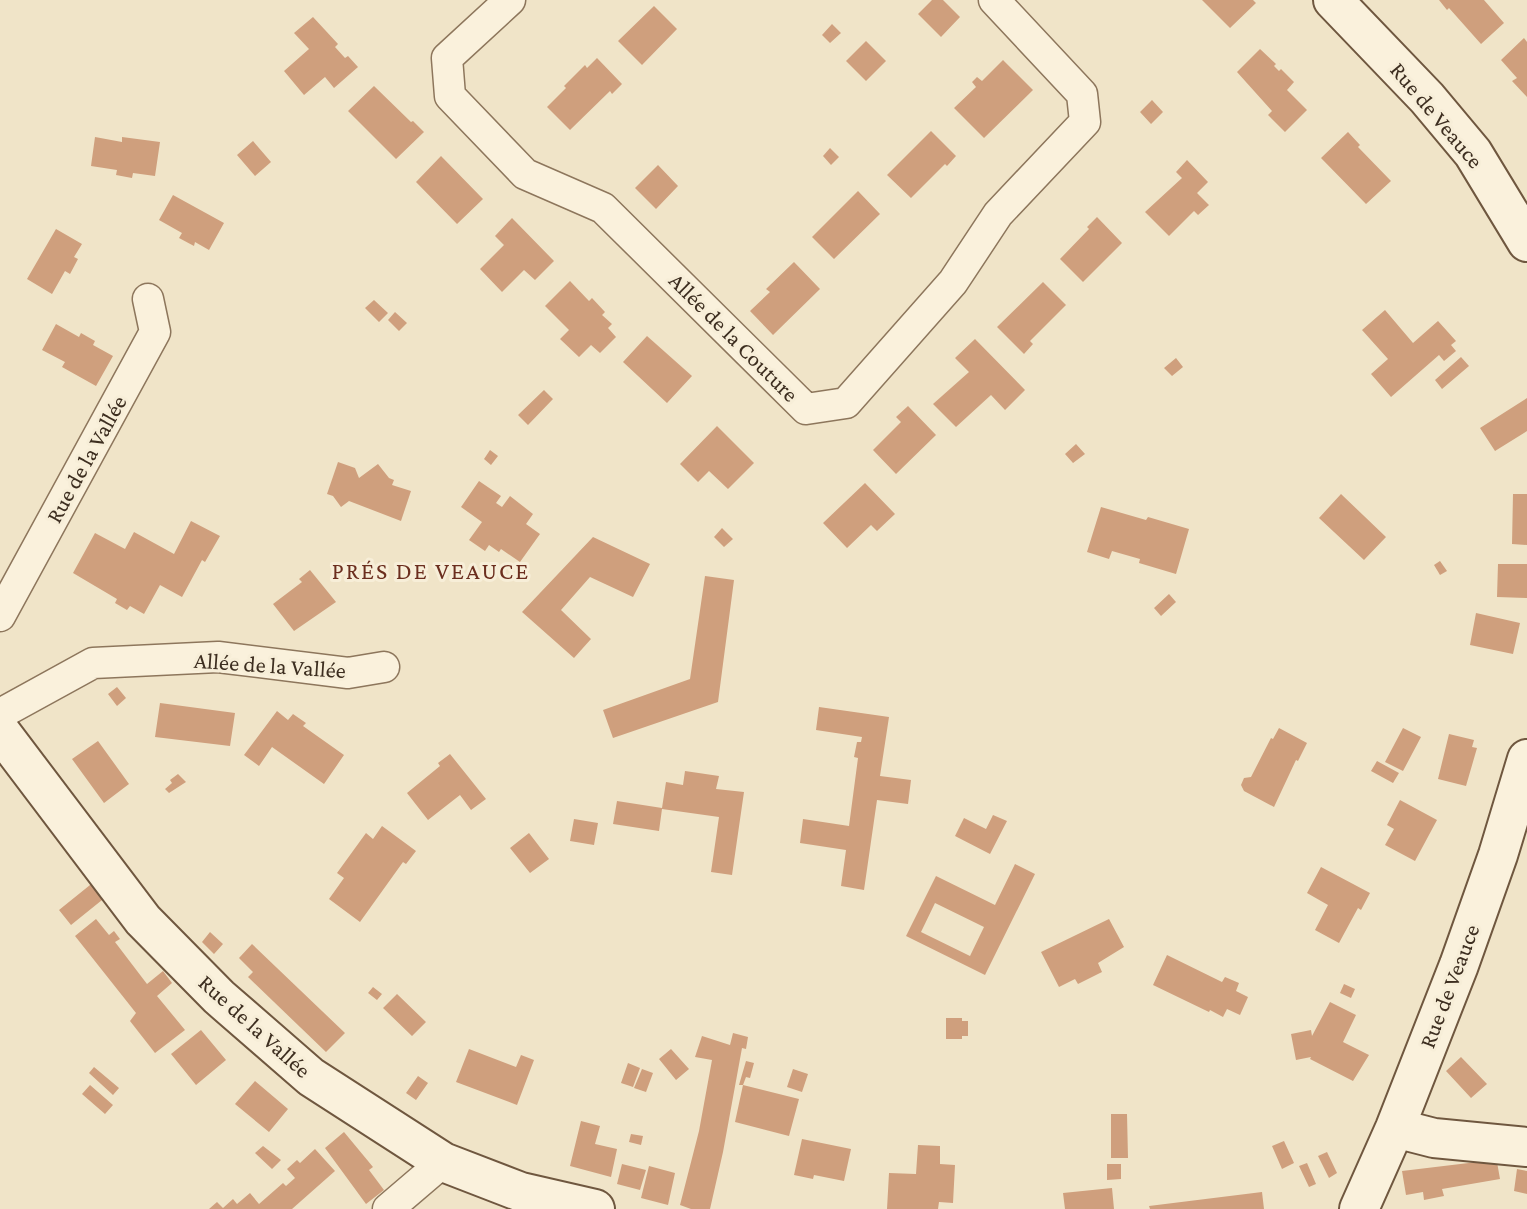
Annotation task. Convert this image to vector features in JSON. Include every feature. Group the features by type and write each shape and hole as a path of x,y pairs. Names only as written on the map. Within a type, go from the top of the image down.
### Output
{"street":[{"name":"Allée de la Couture","path":"510,0 447,58 450,96 526,174 603,208 807,409 846,403 953,282 998,214 1085,122 1082,94 994,0"},
{"name":"Rue de Veauce","path":"1333,0 1427,97 1473,153 1527,242"},
{"name":"Rue de la Vallée","path":"0,616 155,332 148,299"},
{"name":"Allée de la Vallée","path":"0,714 93,663 218,657 348,673 384,667"},
{"name":"Rue de la Vallée","path":"0,731 143,920 219,997 310,1077 443,1162 522,1192 595,1209"},
{"name":"Rue de Veauce","path":"1359,1209 1395,1128 1459,965 1498,855 1527,759"},
{"path":"1395,1128 1434,1138 1527,1147"},
{"path":"388,1209 443,1162"}],"building":[{"path":"932,0 943,0 960,17 941,37 918,14"},
{"path":"1202,0 1253,0 1256,3 1230,28"},
{"path":"1439,0 1484,0 1504,23 1481,44"},
{"path":"654,6 677,29 642,65 618,41"},
{"path":"313,17 338,44 335,47 358,67 334,88 325,77 304,95 284,71 309,49 294,33"},
{"path":"832,24 841,33 830,43 822,35"},
{"path":"1524,38 1527,42 1527,97 1512,81 1517,78 1501,60"},
{"path":"866,41 886,61 866,81 846,61"},
{"path":"1260,49 1276,64 1274,66 1279,71 1281,69 1294,82 1287,90 1307,110 1285,132 1268,115 1272,111 1237,72"},
{"path":"597,58 622,84 612,94 610,91 570,130 547,107 585,65 587,68"},
{"path":"1003,60 1033,90 984,138 954,108 976,87 972,82 977,77 982,81"},
{"path":"374,86 424,132 396,159 348,111"},
{"path":"1152,100 1163,112 1151,124 1140,112"},
{"path":"931,131 956,156 911,198 887,175"},
{"path":"1348,132 1360,145 1358,147 1391,181 1366,204 1321,158"},
{"path":"95,137 122,142 122,137 160,142 155,176 133,173 132,178 116,175 117,170 91,166"},
{"path":"253,141 271,162 255,176 237,155"},
{"path":"830,148 839,157 831,165 823,156"},
{"path":"441,156 483,199 457,224 416,182"},
{"path":"1187,160 1208,182 1197,193 1209,205 1198,215 1194,211 1169,236 1145,212 1182,178 1176,172"},
{"path":"658,165 678,186 656,209 635,188"},
{"path":"858,191 880,214 834,259 812,237"},
{"path":"173,195 224,223 209,250 195,242 194,246 179,238 182,233 159,220"},
{"path":"1097,217 1122,243 1083,282 1060,259"},
{"path":"512,218 554,261 535,280 524,270 502,292 480,269 504,245 495,236"},
{"path":"56,229 82,244 74,257 78,259 70,274 65,271 52,294 27,279"},
{"path":"794,262 820,289 773,335 750,311 770,292 766,289"},
{"path":"570,281 589,301 592,298 605,312 602,315 612,324 608,328 616,337 600,353 591,345 579,357 560,339 569,330 545,306"},
{"path":"1043,282 1066,305 1030,341 1033,344 1024,354 997,327"},
{"path":"374,300 388,313 379,322 365,308"},
{"path":"1385,310 1413,343 1438,321 1456,341 1451,345 1456,351 1444,361 1439,355 1391,397 1371,374 1388,359 1362,330"},
{"path":"395,312 407,323 399,331 388,320"},
{"path":"56,324 79,337 81,333 95,341 93,345 113,356 96,386 62,367 65,362 42,350"},
{"path":"647,336 692,376 667,403 623,362"},
{"path":"975,339 1025,390 1005,410 991,395 956,427 933,404 969,372 955,358"},
{"path":"1461,357 1469,366 1442,389 1435,380"},
{"path":"1176,358 1183,367 1172,376 1164,368"},
{"path":"544,390 553,399 528,425 518,415"},
{"path":"1527,398 1527,431 1495,451 1480,428"},
{"path":"908,406 936,435 896,474 873,450 901,422 896,417"},
{"path":"717,426 754,463 728,489 709,471 698,482 680,464"},
{"path":"1076,444 1085,454 1073,463 1065,454"},
{"path":"490,450 498,456 491,465 484,459"},
{"path":"338,462 355,468 359,478 378,464 389,478 394,480 392,485 411,491 401,521 349,501 341,507 333,496 327,494"},
{"path":"479,481 501,496 496,503 502,507 510,496 533,514 526,524 540,534 520,562 501,549 499,552 489,545 485,551 469,540 482,522 461,507"},
{"path":"865,483 895,514 877,531 871,525 847,548 823,523"},
{"path":"1341,494 1386,537 1364,560 1319,518"},
{"path":"1513,494 1527,494 1527,545 1512,544"},
{"path":"1101,507 1189,529 1176,574 1139,563 1140,559 1112,551 1109,559 1087,552"},
{"path":"191,521 220,536 205,562 202,560 182,597 160,585 144,614 130,606 127,610 115,603 117,599 73,573 95,533 125,549 134,532 174,554"},
{"path":"722,528 733,539 724,547 714,537"},
{"path":"593,537 650,564 633,597 590,577 561,610 591,639 574,658 522,612"},
{"path":"1440,561 1447,571 1440,575 1434,565"},
{"path":"1498,564 1527,564 1527,598 1497,597"},
{"path":"310,570 336,602 294,631 273,604 302,582 299,579"},
{"path":"705,576 734,580 718,702 613,738 603,710 690,679"},
{"path":"1169,594 1176,602 1161,616 1154,608"},
{"path":"1476,613 1520,623 1513,654 1470,645"},
{"path":"117,687 126,698 117,706 108,694"},
{"path":"160,703 235,713 230,746 155,737"},
{"path":"819,707 889,717 880,776 911,780 908,804 877,800 864,890 841,886 846,850 800,843 803,819 849,826 858,758 854,757 857,742 861,742 862,737 816,730"},
{"path":"277,711 288,720 293,714 306,723 303,726 344,755 324,784 272,747 259,766 244,755"},
{"path":"1279,728 1307,743 1274,807 1244,791 1241,785 1244,778 1251,777"},
{"path":"1403,728 1421,737 1403,771 1385,762"},
{"path":"1449,734 1474,740 1472,747 1477,748 1466,786 1438,779"},
{"path":"98,741 129,784 104,803 72,759"},
{"path":"450,754 486,799 471,810 460,795 428,820 407,793 440,766 438,763"},
{"path":"1377,761 1399,773 1393,783 1371,771"},
{"path":"685,771 719,776 716,789 744,792 732,875 711,872 719,817 662,809 659,831 613,824 617,801 662,808 666,782 683,785"},
{"path":"178,774 186,782 169,793 165,789 172,783 170,780"},
{"path":"1400,800 1437,820 1415,861 1385,845 1394,829 1387,825"},
{"path":"993,815 1007,821 990,854 955,836 964,818 986,829"},
{"path":"574,819 598,823 594,845 570,841"},
{"path":"382,826 416,851 406,864 403,862 360,922 329,899 344,878 337,873 366,833 373,839"},
{"path":"529,833 549,859 530,873 510,848"},
{"path":"1015,864 1035,874 985,975 906,936 936,876 995,905","holes":["935,903 984,927 970,956 921,932"]},
{"path":"1321,867 1370,893 1361,910 1358,908 1339,943 1315,930 1328,905 1307,893"},
{"path":"95,881 107,896 71,925 59,910"},
{"path":"96,919 109,935 114,931 120,939 115,942 147,984 163,971 172,983 157,996 185,1030 155,1053 130,1021 136,1013 75,936"},
{"path":"1109,919 1124,947 1098,963 1102,972 1078,984 1075,979 1059,987 1041,952"},
{"path":"210,932 223,944 214,954 202,942"},
{"path":"252,944 345,1033 326,1052 248,977 253,972 239,958"},
{"path":"1167,955 1222,982 1225,977 1239,983 1236,991 1248,997 1240,1015 1227,1009 1223,1017 1153,985"},
{"path":"1344,984 1355,989 1351,998 1340,993"},
{"path":"373,987 382,994 377,1000 368,993"},
{"path":"397,994 426,1022 412,1036 383,1008"},
{"path":"1330,1002 1356,1015 1343,1042 1369,1055 1353,1081 1310,1059 1311,1057 1296,1060 1291,1034 1311,1030 1312,1036"},
{"path":"946,1018 962,1018 962,1021 968,1021 968,1036 962,1036 962,1039 946,1039"},
{"path":"201,1030 226,1060 196,1085 171,1054"},
{"path":"733,1033 748,1037 746,1049 742,1048 710,1209 691,1209 680,1205 699,1131 712,1060 695,1057 702,1036 730,1045"},
{"path":"469,1049 516,1067 521,1055 534,1060 517,1105 456,1082"},
{"path":"671,1049 689,1069 676,1080 659,1059"},
{"path":"1461,1057 1487,1084 1471,1098 1446,1071"},
{"path":"746,1061 754,1063 750,1078 746,1077 743,1085 739,1085"},
{"path":"628,1063 640,1068 633,1087 621,1083"},
{"path":"94,1067 119,1088 113,1095 89,1073"},
{"path":"642,1069 653,1073 646,1092 634,1088"},
{"path":"793,1069 808,1074 802,1092 787,1087"},
{"path":"418,1076 428,1083 416,1100 406,1093"},
{"path":"255,1081 288,1109 269,1132 235,1104"},
{"path":"90,1085 113,1105 105,1114 82,1094"},
{"path":"743,1085 799,1099 789,1136 735,1122"},
{"path":"1111,1114 1127,1114 1128,1158 1111,1158"},
{"path":"581,1121 600,1126 595,1144 617,1149 611,1177 570,1166"},
{"path":"344,1132 373,1167 369,1170 384,1190 366,1204 325,1148"},
{"path":"631,1134 643,1136 641,1145 629,1142"},
{"path":"802,1139 851,1149 844,1181 814,1175 813,1179 794,1175"},
{"path":"1284,1141 1294,1163 1282,1169 1272,1146"},
{"path":"918,1145 940,1146 940,1164 955,1165 953,1203 939,1202 938,1209 887,1209 889,1173 916,1174"},
{"path":"263,1146 281,1160 272,1169 255,1153"},
{"path":"315,1149 335,1171 292,1209 209,1209 217,1202 223,1208 233,1199 237,1204 250,1193 259,1204 283,1183 286,1186 295,1178 287,1169 297,1160 300,1163"},
{"path":"1327,1152 1337,1173 1329,1178 1318,1156"},
{"path":"1497,1162 1500,1179 1442,1189 1444,1196 1424,1200 1423,1192 1406,1195 1402,1171"},
{"path":"1307,1163 1316,1184 1309,1187 1299,1166"},
{"path":"622,1164 646,1170 640,1190 617,1184"},
{"path":"1107,1164 1121,1164 1121,1179 1107,1180"},
{"path":"649,1166 675,1173 668,1205 641,1198"},
{"path":"1517,1169 1527,1171 1527,1194 1514,1191"},
{"path":"1112,1188 1114,1209 1065,1209 1063,1193"},
{"path":"1262,1192 1264,1209 1150,1209 1149,1206"}],"district":[{"name":"PRÉS DE VEAUCE","path":"431,570"}]}
